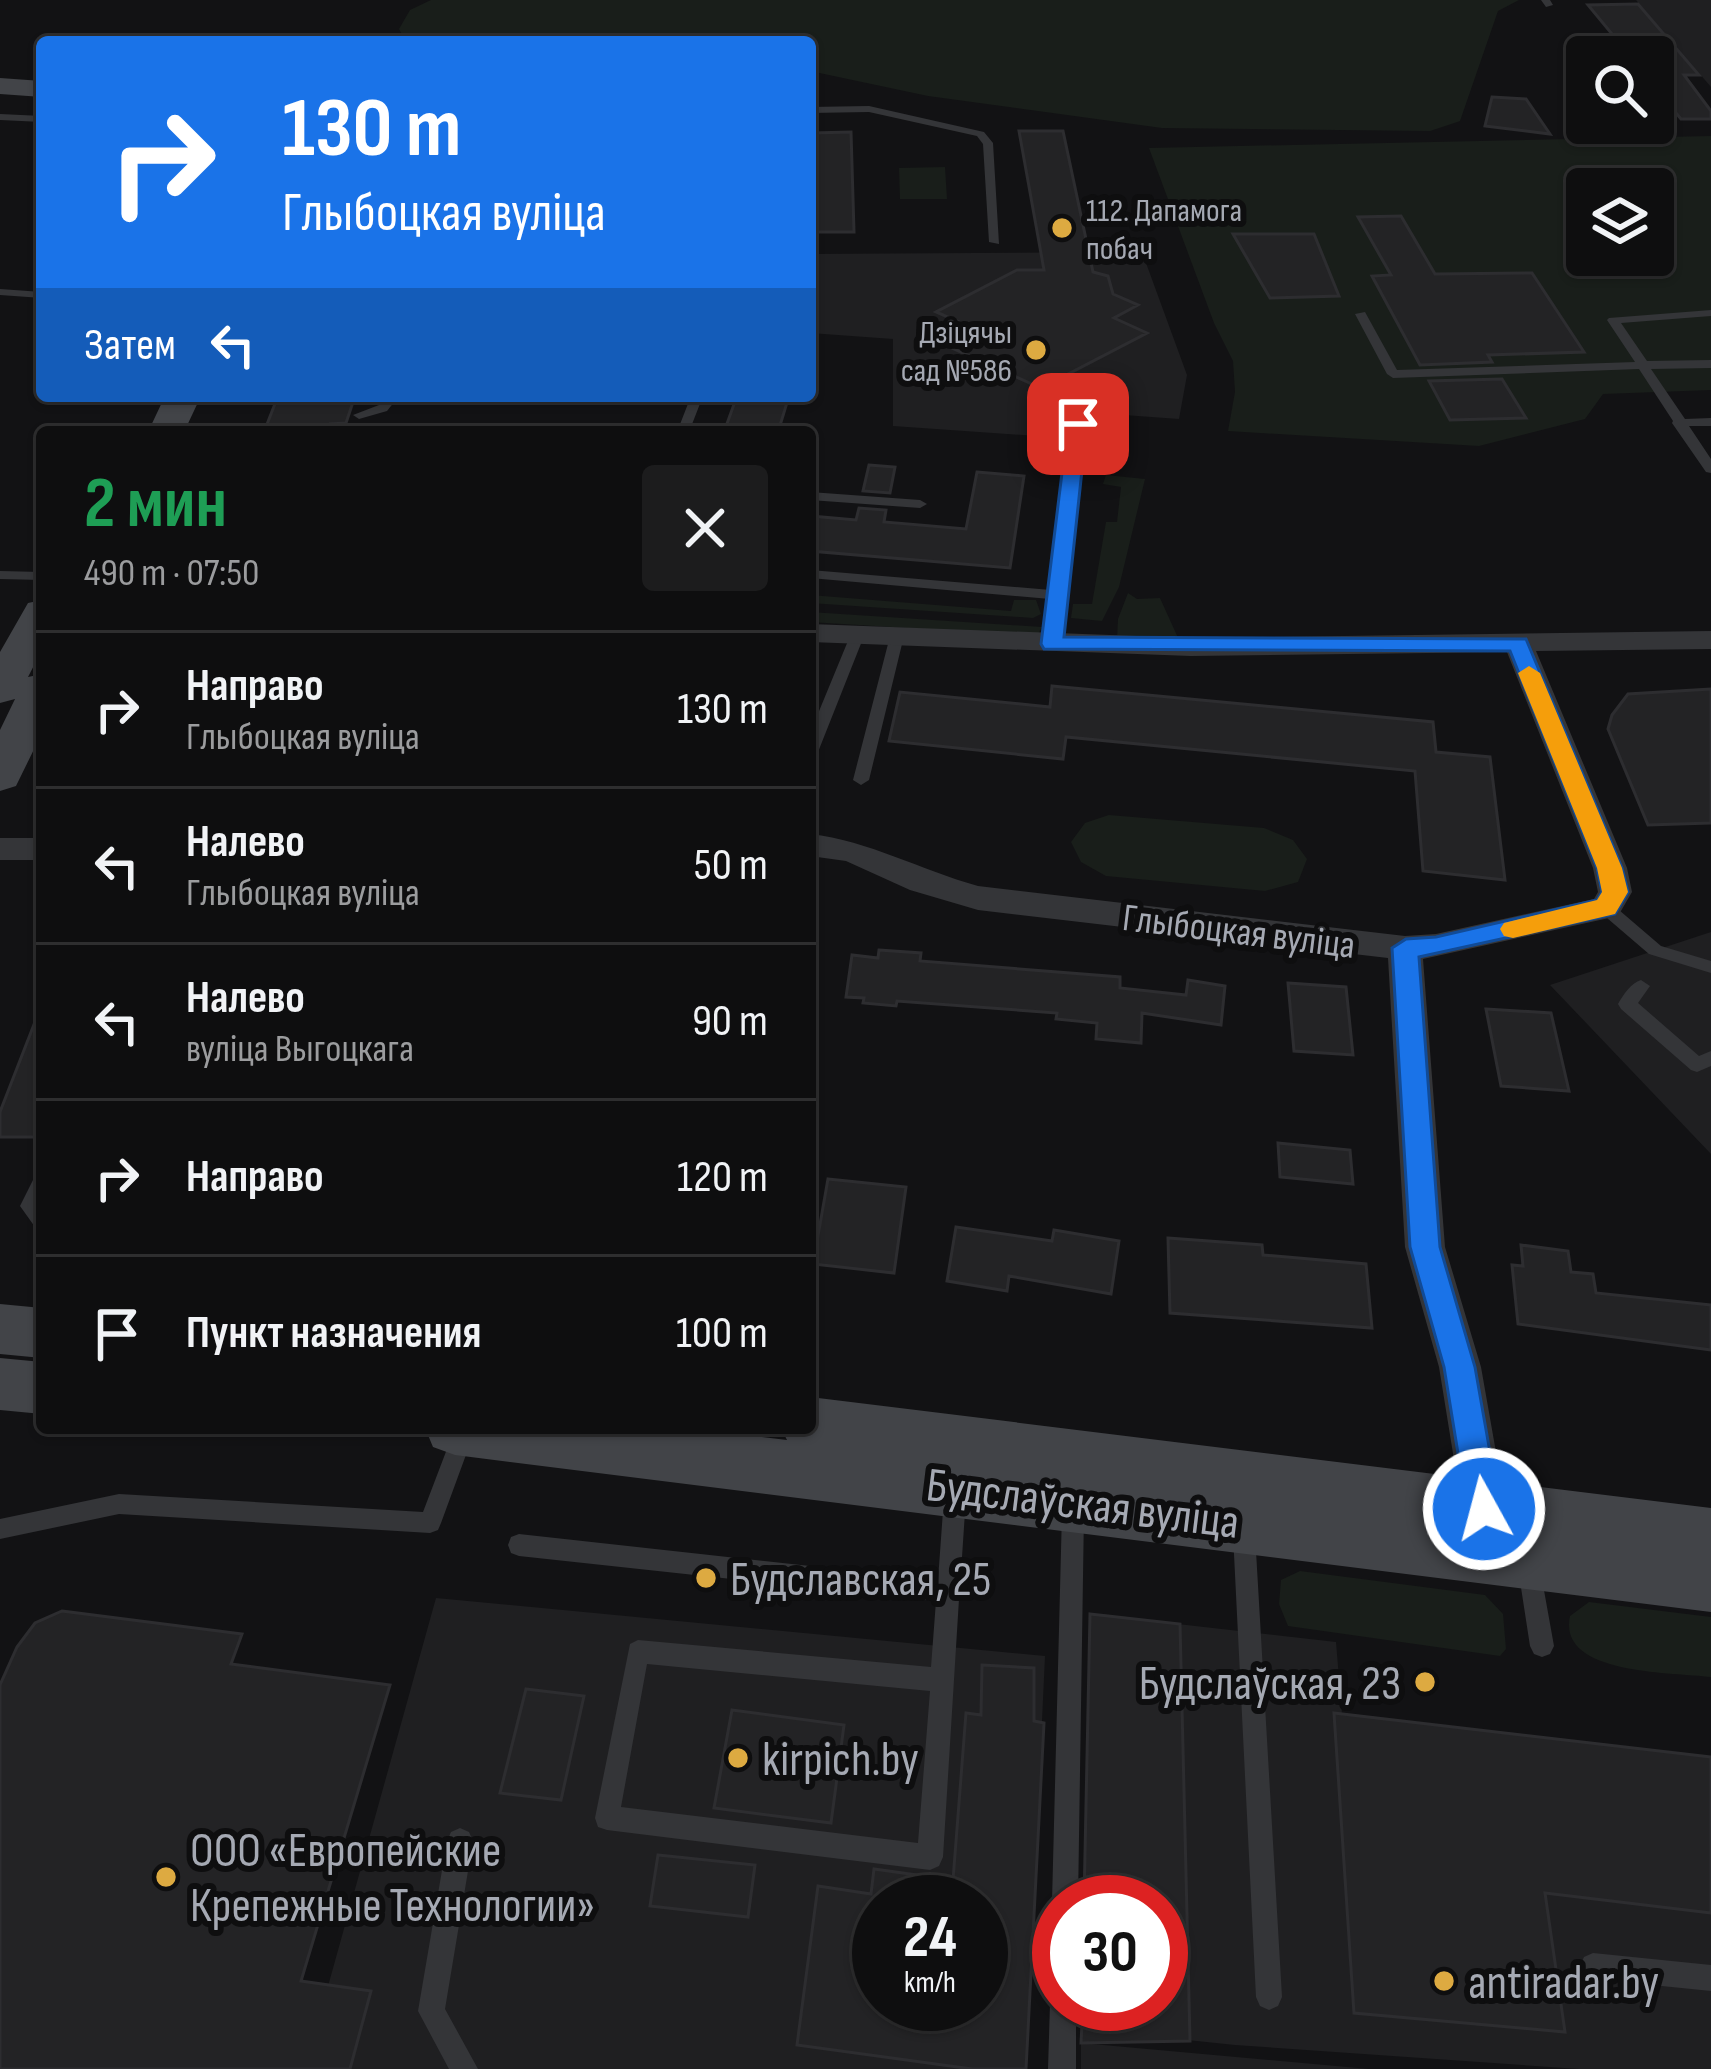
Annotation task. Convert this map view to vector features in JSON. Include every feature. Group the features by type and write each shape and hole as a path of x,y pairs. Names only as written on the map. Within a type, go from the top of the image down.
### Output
{"main road":[{"path":"0,86 36,89"},
{"path":"0,690 36,623"},
{"path":"0,776 36,700"},
{"path":"0,1329 36,1332"},
{"path":"0,1384 36,1387"},
{"name":"Будслаўская вуліца","path":"816,1425 1711,1538"},
{"name":"Будслаўская вуліца","path":"508,1434 1711,1581"}],"street":[{"path":"816,633 1052,644 1711,640"},
{"path":"1518,644 1610,868 1615,892 1606,908"},
{"name":"Глыбоцкая вуліца","path":"816,846 852,850 922,881 978,898 1406,948 1436,946 1606,908"},
{"path":"0,849 36,849"},
{"path":"1406,948 1425,1247 1460,1367 1484,1509"}],"lane":[{"path":"816,110 869,109 980,134 988,143 995,242"},
{"path":"2,119 36,119"},
{"path":"0,292 36,295"},
{"path":"1711,313 1613,320 1711,469"},
{"path":"1361,314 1394,374 1711,364"},
{"path":"359,415 387,402"},
{"path":"1678,423 1711,422"},
{"path":"1052,644 1078,424"},
{"path":"816,496 920,503"},
{"path":"0,575 36,576"},
{"path":"816,575 1058,595"},
{"path":"816,737 857,636"},
{"path":"861,780 896,640"},
{"path":"1606,908 1655,950 1711,967"},
{"path":"1640,986 1627,1004 1697,1065 1711,1058"},
{"path":"0,1529 119,1504 430,1523 463,1434"},
{"path":"943,1680 638,1652 608,1818 930,1857 950,1592 956,1486"},
{"path":"1066,1875 1073,1501"},
{"path":"1243,1522 1269,1997"},
{"path":"519,1545 950,1592"},
{"path":"1527,1556 1542,1646"},
{"path":"460,1840 430,2012 464,2069"},
{"path":"1593,1966 1711,1978"},
{"path":"1062,2069 1063,2031"}],"shaded area":[{"path":"431,0 1519,0 1498,11 1460,121 1430,131 1162,128 928,96 816,72 816,36 403,36 399,29 410,10"},
{"path":"1636,0 1711,0 1711,87 1674,44 1674,36 1667,36"},
{"path":"1711,136 1711,390 1603,394 1585,419 1479,446 1228,431 1235,392 1233,361 1214,323 1149,148 1566,139 1566,144 1674,144 1674,137"},
{"path":"945,167 947,199 900,199 899,168"},
{"name":"Дзіцячы сад №586","path":"1142,252 1187,375 1179,419 1055,410 1051,437 893,426 893,339 816,333 816,254"},
{"path":"1106,475 1145,479 1119,587 1102,621 1071,618 1073,604 1092,604 1106,522 1117,522 1121,487 1103,484"},
{"path":"1128,593 1137,599 1160,598 1179,640 1117,639 1118,619"},
{"path":"816,595 1011,611 1014,600 1036,600 1041,614 1033,618 816,603"},
{"path":"816,612 1042,627 1037,636 816,622"},
{"path":"1109,815 1264,828 1293,840 1307,859 1298,882 1265,891 1106,876 1081,862 1071,842 1085,823"},
{"path":"1711,932 1711,1154 1550,985"},
{"path":"1300,1571 1485,1595 1503,1614 1506,1649 1500,1656 1288,1626 1279,1604 1281,1580"},
{"path":"436,1598 1045,1656 1026,2069 305,2069"},
{"path":"1589,1602 1711,1617 1711,1677 1621,1667 1581,1650 1571,1635 1570,1616"},
{"path":"1090,1614 1336,1642 1342,1714 1711,1757 1711,2069 1579,2069 1101,2031 1188,2031 1188,1875 1085,1875"},
{"path":"1081,2043 1369,2069 1081,2069"}],"building":[{"path":"1638,4 1665,36 1614,36 1588,5"},
{"path":"1674,46 1699,75 1684,75 1711,111 1711,119 1681,119 1674,110"},
{"path":"1492,97 1526,99 1550,134 1485,126"},
{"path":"1019,131 1063,131 1093,272 1108,276 1113,294 1138,305 1114,318 1147,333 1041,388 936,341 966,325 936,312 1017,270 1044,270"},
{"path":"851,132 854,232 816,232 816,133"},
{"path":"1401,216 1435,274 1532,273 1584,352 1488,355 1492,362 1420,365 1372,276 1391,275 1358,217"},
{"path":"1233,234 1314,234 1339,296 1270,298"},
{"path":"1502,379 1526,418 1450,420 1429,381"},
{"path":"276,402 353,402 346,423 266,426"},
{"path":"735,402 787,402 780,426 726,426"},
{"path":"869,465 895,467 890,493 863,491"},
{"path":"977,472 1024,476 1010,568 816,552 816,517 856,520 859,508 886,510 884,522 966,529"},
{"path":"1052,686 1433,722 1436,752 1490,757 1505,880 1423,871 1415,771 1066,737 1063,759 889,741 900,692 1050,707"},
{"path":"1711,689 1711,823 1648,825 1608,729 1612,715 1628,694"},
{"path":"879,950 921,953 920,961 1120,977 1120,988 1186,995 1188,980 1225,986 1221,1025 1142,1013 1141,1043 1096,1039 1097,1023 1056,1019 1057,1013 897,1001 896,1006 846,997 852,955 878,958"},
{"path":"1288,983 1346,987 1353,1055 1294,1051"},
{"path":"1486,1009 1551,1013 1569,1091 1501,1086"},
{"path":"36,1019 36,1137 0,1137 0,1112"},
{"path":"1278,1143 1350,1150 1353,1184 1280,1177"},
{"path":"828,1179 906,1187 894,1273 816,1264"},
{"path":"956,1227 1052,1241 1054,1230 1119,1241 1111,1294 1009,1276 1007,1291 947,1281"},
{"path":"1168,1238 1262,1245 1263,1255 1366,1264 1372,1328 1170,1313"},
{"path":"1521,1245 1568,1251 1571,1272 1593,1274 1596,1293 1711,1305 1711,1350 1518,1324 1512,1265 1523,1266"},
{"name":"ООО «Европейские Крепежные Технологии»","path":"62,1611 242,1634 231,1664 390,1685 301,1981 371,1991 350,2069 0,2069 0,1685 17,1647 35,1623"},
{"path":"1090,1614 1180,1624 1186,1875 1085,1875"},
{"path":"982,1665 1034,1668 1034,1721 1044,1723 1036,1875 1032,1875 1026,2069 972,2069 797,2045 818,1886 852,1891 852,2031 1008,2031 1008,1875 953,1875 966,1713 981,1715"},
{"path":"526,1689 584,1696 561,1800 500,1793"},
{"path":"732,1710 844,1725 831,1823 714,1808"},
{"path":"1334,1713 1711,1757 1711,1913 1545,1893 1565,2032 1354,2013"},
{"path":"658,1855 755,1865 748,1917 650,1906"},
{"path":"874,1869 917,1875 873,1875"},
{"path":"1188,1958 1190,2041 1081,2043 1082,2031 1188,2031"}],"slow traffic":[{"path":"1513,929 1606,908 1615,892 1610,868 1529,673"}],"place":[{"name":"112. Дапамога побач","path":"1062,228"},
{"name":"Дзіцячы сад №586","path":"1036,350"},
{"name":"Будславская, 25","path":"706,1578"},
{"name":"Будслаўская, 23","path":"1425,1682"},
{"name":"kirpich.by","path":"738,1758"},
{"name":"ООО «Европейские Крепежные Технологии»","path":"166,1877"},
{"name":"antiradar.by","path":"1444,1981"}],"route":[{"path":"1078,424 1052,644 1518,644 1610,868 1615,892 1606,908 1436,946 1406,948 1425,1247 1460,1367 1484,1509"}]}
